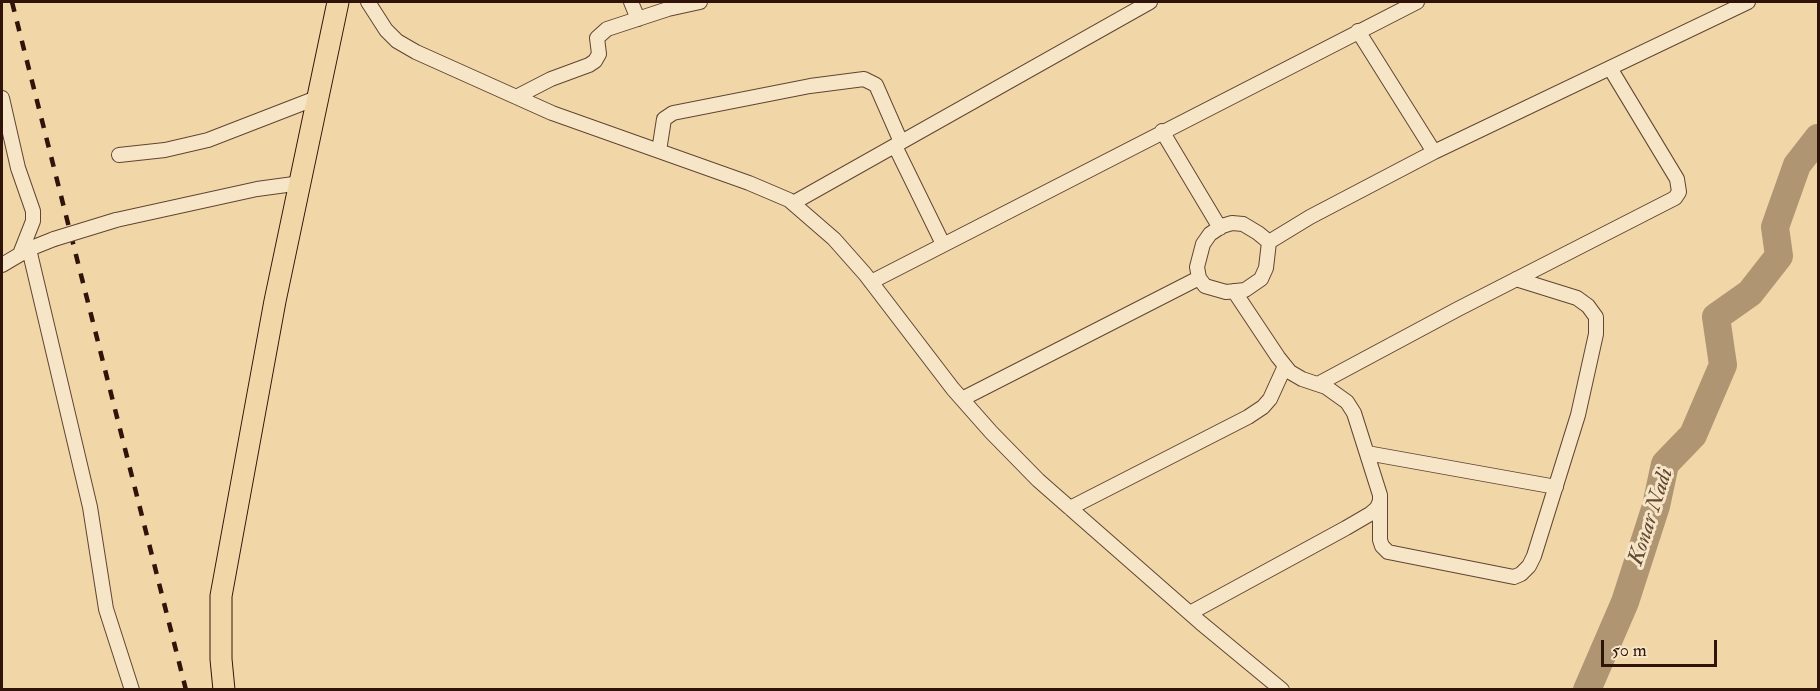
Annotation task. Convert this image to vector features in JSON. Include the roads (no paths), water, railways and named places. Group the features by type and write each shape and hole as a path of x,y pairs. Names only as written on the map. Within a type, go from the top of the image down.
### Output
{"main road":[{"path":"224,690 221,659 221,596 275,301 338,2"}],"street":[{"path":"368,2 386,30 416,52 552,113 749,183 793,203 834,239 871,282 962,399 1038,480 1282,690"},
{"path":"631,2 638,19"},
{"path":"516,97 551,79 595,61 599,54 597,38 600,34 638,19 700,2"},
{"path":"793,203 1150,2"},
{"path":"871,282 1417,2"},
{"path":"1269,242 1310,217 1434,152 1748,2"},
{"path":"1358,31 1434,152"},
{"path":"1318,384 1674,198 1679,192 1677,179 1610,68"},
{"path":"659,152 664,119 667,115 810,86 864,79 876,85 898,144 943,244"},
{"path":"119,155 165,150 208,140 319,97"},
{"path":"2,98 18,168 33,211 33,221 25,252 90,507 106,609 132,690"},
{"path":"1162,131 1220,228"},
{"path":"2,265 54,239 116,220 258,189 301,183"},
{"path":"1232,223 1243,224 1269,242 1266,268 1261,279 1245,290 1226,292 1213,289 1205,286 1199,278 1197,267 1203,244 1210,234 1220,228 1232,223"},
{"path":"962,399 1199,278"},
{"path":"1234,291 1290,372 1338,394 1354,413 1380,495 1382,546 1388,552 1514,577 1529,566 1534,556 1578,415 1596,334 1596,317 1588,306 1577,298 1516,279"},
{"path":"1070,508 1248,417 1270,399 1285,366"},
{"path":"1367,453 1556,487"},
{"path":"1190,613 1370,514 1377,508 1380,501"}],"waterway":[{"name":"Konar Nadi","path":"1587,690 1625,602 1656,506 1665,464 1693,435 1723,365 1716,317 1750,293 1779,256 1775,227 1797,165 1818,138"}],"railway":[{"path":"12,2 186,690"}]}
